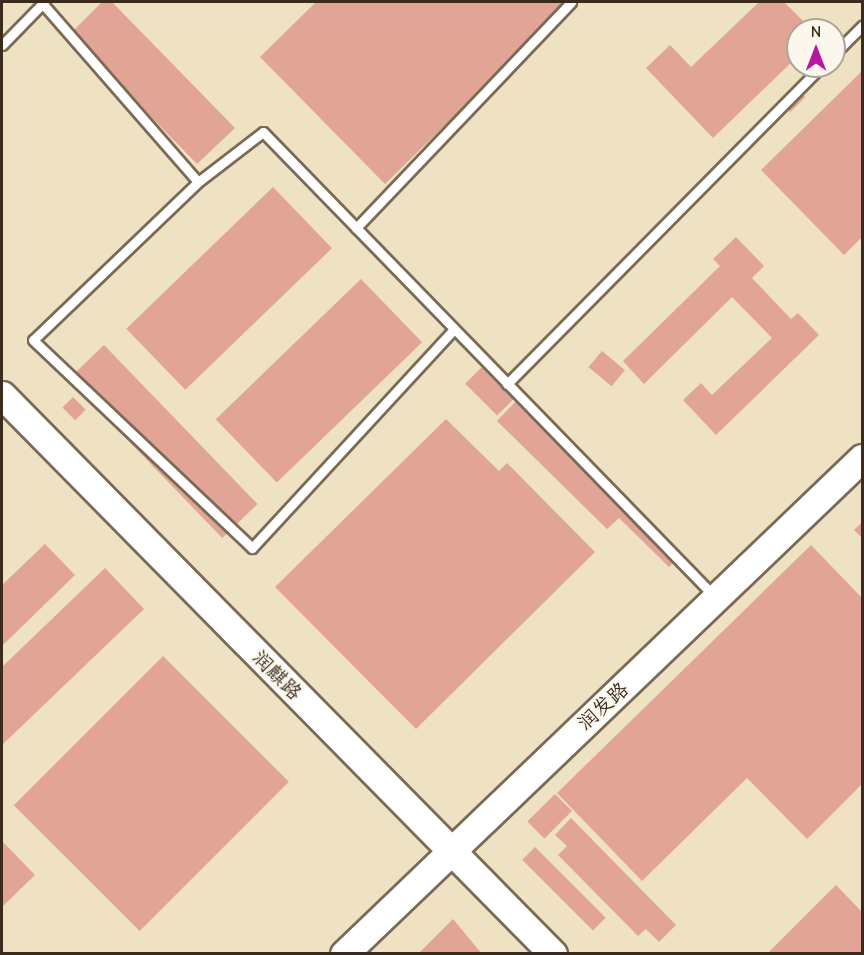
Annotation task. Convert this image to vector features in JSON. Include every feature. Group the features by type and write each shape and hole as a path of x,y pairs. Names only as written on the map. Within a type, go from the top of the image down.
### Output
{"street":[{"name":"润麒路","path":"2,395 553,954"},
{"name":"润发路","path":"344,954 448,848 718,601 862,458"}],"lane":[{"path":"2,45 43,2 198,182"},
{"path":"356,228 571,2"},
{"path":"846,42 862,26"},
{"path":"507,384 810,78"},
{"path":"454,329 252,548 33,340 198,182 263,132 718,601"}],"building":[{"path":"102,2 112,2 235,128 197,164 70,34"},
{"path":"316,2 571,2 385,184 260,57"},
{"path":"759,2 784,2 800,18 786,18 786,68 713,138 646,68 670,45 691,67"},
{"path":"862,71 862,237 844,255 761,170"},
{"path":"796,88 805,97 790,112 781,103"},
{"path":"273,187 332,248 185,390 126,329"},
{"path":"736,237 764,266 752,278 791,319 798,313 819,335 716,435 683,400 701,383 712,395 772,338 732,297 644,384 623,361 720,266 713,259"},
{"path":"361,279 422,342 277,483 216,419"},
{"path":"104,345 258,504 222,538 69,379"},
{"path":"602,351 625,370 611,386 589,367"},
{"path":"485,364 517,396 497,416 465,384"},
{"path":"73,397 86,410 75,420 62,408"},
{"path":"517,400 679,557 669,567 619,518 607,529 497,421"},
{"path":"446,419 499,471 507,463 595,552 416,729 275,587"},
{"path":"862,522 862,538 854,530"},
{"path":"45,544 75,575 2,646 2,585"},
{"path":"811,545 862,598 862,784 807,839 747,778 642,881 557,793"},
{"path":"105,568 144,609 2,745 2,667"},
{"path":"163,656 289,782 140,931 14,805"},
{"path":"555,794 572,811 544,839 527,822"},
{"path":"571,818 676,925 659,942 646,929 638,936 558,855 567,846 555,835"},
{"path":"2,841 35,875 2,907"},
{"path":"535,847 606,918 593,930 522,860"},
{"path":"836,885 862,912 862,954 767,954"},
{"path":"453,919 482,954 418,954"}]}
